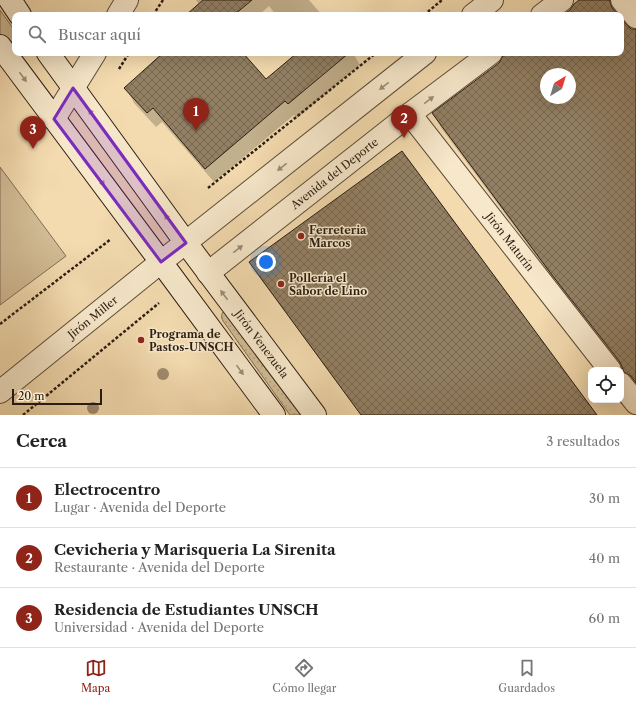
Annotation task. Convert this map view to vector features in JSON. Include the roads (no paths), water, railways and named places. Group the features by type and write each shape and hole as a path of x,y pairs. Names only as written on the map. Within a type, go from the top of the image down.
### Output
{"street":[{"path":"10,0 18,12"},
{"path":"120,12 127,0"},
{"path":"477,12 492,0"},
{"path":"546,12 562,0"},
{"path":"622,0 636,17"},
{"path":"0,46 274,415"},
{"path":"50,56 208,273"},
{"path":"54,119 93,56"},
{"path":"186,243 421,56"},
{"name":"Avenida del Deporte","path":"208,273 410,114 487,56"},
{"name":"Jirón Maturín","path":"410,114 608,367"},
{"name":"Jirón Miller","path":"0,392 186,243"},
{"name":"Jirón Venezuela","path":"208,273 315,415"},
{"path":"624,388 636,403"}],"place":[{"name":"Electrocentro","path":"196,131"},
{"name":"Cevicheria y Marisqueria La Sirenita","path":"404,138"},
{"name":"Residencia de Estudiantes UNSCH","path":"33,149"},
{"name":"Ferreteria Marcos","path":"301,236"},
{"name":"Pollería el Sabor de Lino","path":"281,284"},
{"name":"Programa de Pastos-UNSCH","path":"141,340"}]}
